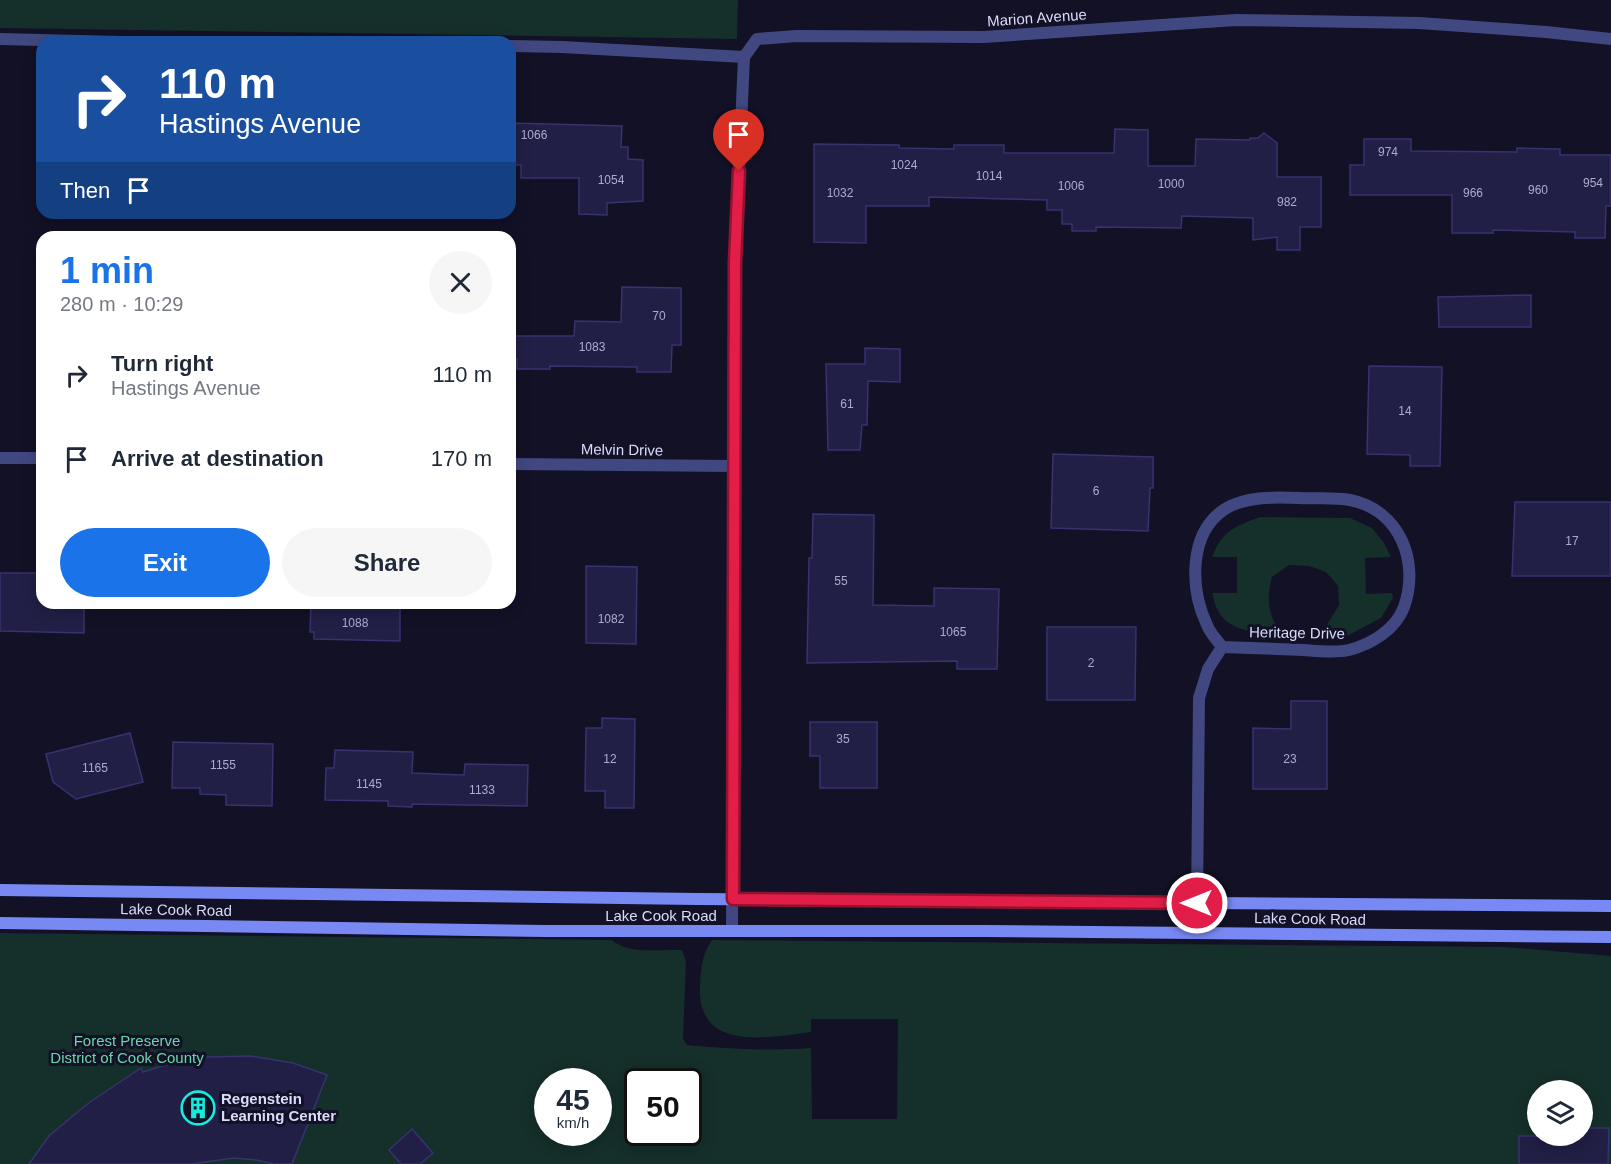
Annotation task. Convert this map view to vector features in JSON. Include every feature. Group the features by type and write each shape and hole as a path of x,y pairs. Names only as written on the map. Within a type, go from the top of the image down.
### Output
{"main road":[{"name":"Lake Cook Road","path":"0,890 1611,906"},
{"name":"Lake Cook Road","path":"0,923 546,931 732,930 1611,938"}],"street":[{"name":"Marion Avenue","path":"744,57 757,39 764,38 984,36 1236,20 1419,23 1611,39"},
{"path":"0,39 36,40"},
{"path":"516,46 744,57 735,262 732,930"},
{"path":"0,458 36,458"},
{"name":"Melvin Drive","path":"516,464 734,466"},
{"name":"Heritage Drive","path":"1280,497 1350,500 1372,508 1390,522 1401,538 1408,556 1411,577 1408,596 1401,615 1387,632 1349,650 1222,647 1207,627 1198,601 1195,573 1198,547 1208,524 1226,509 1252,499 1280,497"},
{"path":"1197,903 1199,698 1208,669 1222,647"}],"green space":[{"path":"0,0 738,0 737,39 0,28"},
{"path":"1260,517 1350,518 1372,528 1384,543 1391,557 1365,558 1366,594 1392,593 1393,598 1381,618 1347,636 1321,635 1339,605 1338,586 1326,572 1309,566 1289,565 1272,577 1269,593 1271,614 1282,635 1238,628 1223,618 1217,609 1212,593 1237,593 1237,557 1212,557 1225,535 1243,523"},
{"name":"Forest Preserve District of Cook County","path":"0,933 612,940 627,948 682,950 686,961 683,1039 687,1045 749,1049 811,1048 812,1119 897,1119 898,1019 811,1019 811,1032 775,1037 738,1036 722,1031 709,1021 702,1007 700,985 702,967 704,956 712,940 1506,947 1611,956 1611,1164 0,1164"}],"building":[{"path":"516,123 622,126 621,147 628,147 628,159 643,160 643,201 607,203 607,215 579,214 579,178 521,178 521,165 516,165"},
{"path":"1115,129 1148,130 1148,166 1195,166 1196,139 1250,140 1264,133 1277,143 1277,177 1321,177 1321,227 1300,227 1300,250 1277,250 1277,237 1253,240 1253,218 1182,216 1181,228 1096,227 1096,231 1072,231 1072,224 1062,224 1062,210 1047,210 1047,200 929,197 929,206 866,206 866,243 814,242 814,144 899,145 899,148 954,149 954,145 1004,145 1004,153 1114,153"},
{"path":"1364,139 1411,139 1411,151 1517,152 1517,148 1560,149 1560,155 1611,155 1611,206 1606,206 1605,238 1575,238 1575,232 1493,230 1493,233 1452,233 1452,195 1350,195 1350,165 1364,165"},
{"path":"622,287 681,288 681,345 672,345 671,372 637,372 637,367 550,366 550,369 517,369 516,336 574,336 575,321 621,322"},
{"path":"1531,295 1531,327 1439,327 1438,297"},
{"path":"865,348 900,349 900,382 868,381 867,425 862,425 860,450 828,450 826,364 865,364"},
{"path":"1369,366 1442,367 1440,466 1410,466 1410,455 1367,454"},
{"path":"1053,454 1153,457 1153,488 1150,488 1148,531 1051,528"},
{"path":"1515,502 1611,502 1611,576 1512,576"},
{"path":"813,514 874,515 873,605 934,606 934,588 999,589 997,669 957,669 957,661 807,663 809,558 812,558"},
{"path":"586,566 637,567 636,644 586,643"},
{"path":"0,573 36,573 36,609 84,609 84,633 0,631"},
{"path":"311,609 400,609 400,641 314,639 314,632 310,632"},
{"path":"1047,627 1136,627 1135,700 1047,700"},
{"path":"1291,701 1327,701 1327,789 1253,789 1253,728 1291,729"},
{"path":"602,718 635,719 634,808 605,808 605,791 585,791 586,728 602,728"},
{"path":"810,722 877,722 877,788 820,788 820,756 810,756"},
{"path":"130,733 143,782 76,799 53,782 46,754"},
{"path":"173,742 273,744 272,806 226,805 226,795 200,794 200,788 172,788"},
{"path":"335,750 413,752 412,773 464,775 465,764 528,765 527,806 412,804 412,807 388,806 388,801 325,800 326,768 334,768"},
{"name":"Regenstein Learning Center","path":"251,1056 293,1063 327,1075 292,1164 274,1164 234,1158 191,1164 29,1164 49,1136 90,1102 141,1068 143,1072 205,1057"},
{"path":"1593,1128 1609,1128 1608,1164 1519,1164 1519,1136 1527,1136 1527,1146 1593,1146"},
{"path":"412,1129 433,1153 420,1164 401,1164 389,1150"}],"place":[{"name":"Regenstein Learning Center","path":"198,1108"}],"route":[{"path":"739,171 735,262 733,899 1197,903"}]}
